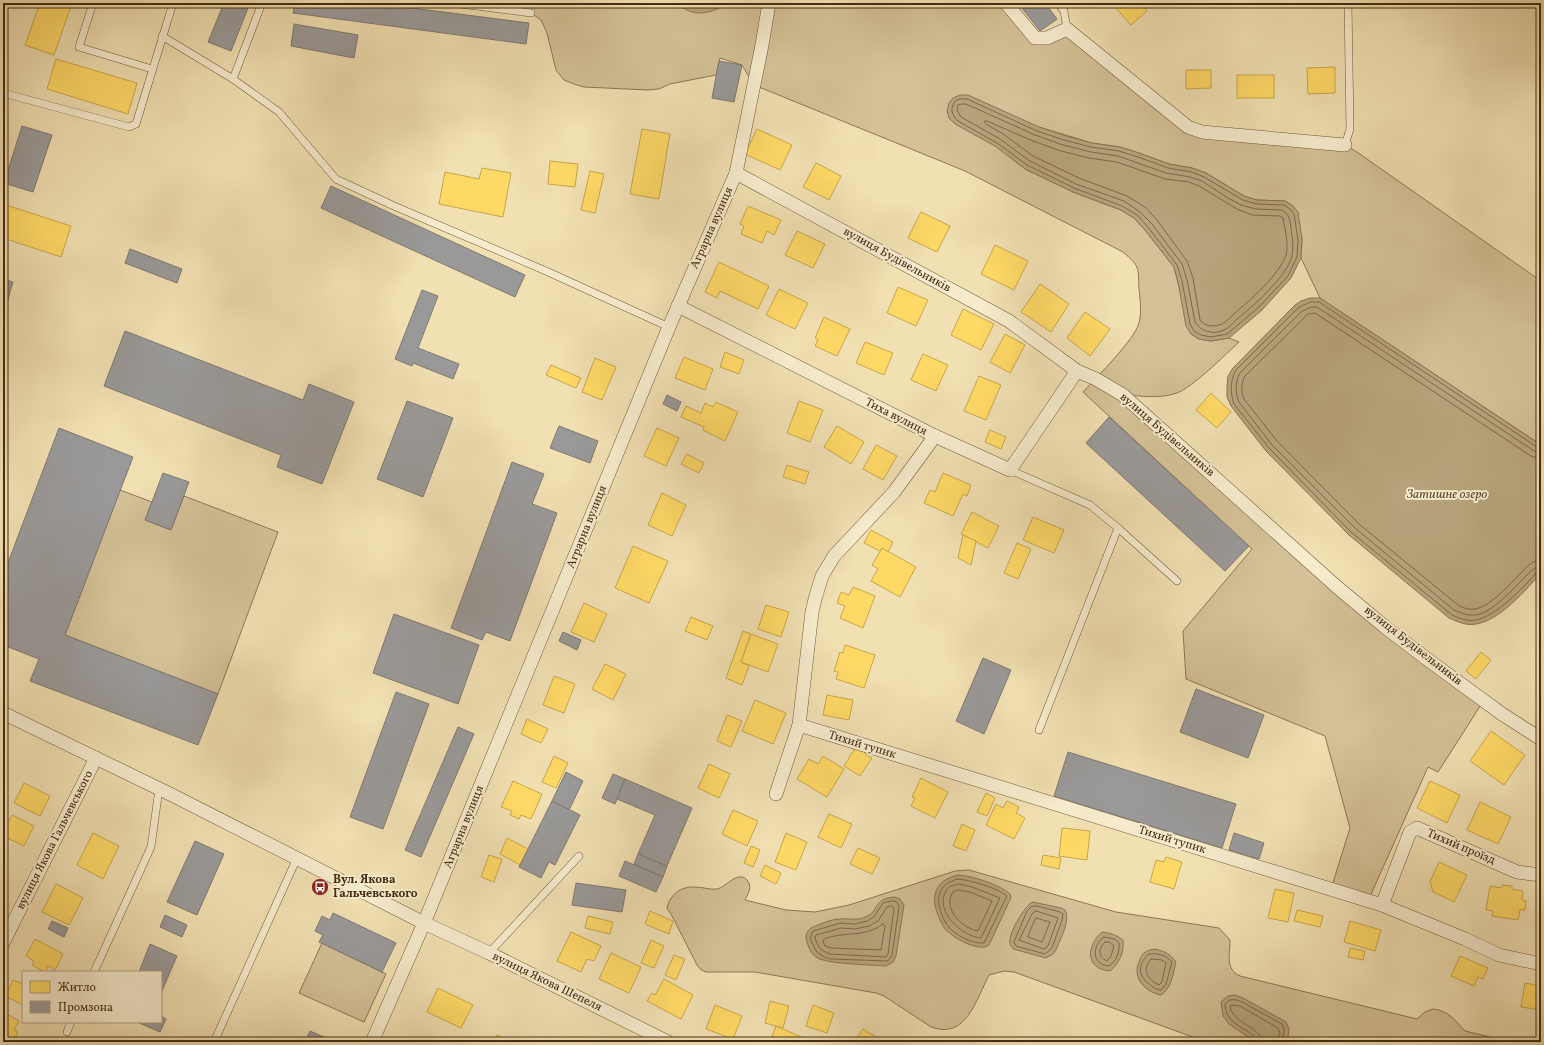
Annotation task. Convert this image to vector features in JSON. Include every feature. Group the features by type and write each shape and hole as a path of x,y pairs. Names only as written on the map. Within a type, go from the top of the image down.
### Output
{"street":[{"name":"Аграрна вулиця","path":"372,1042 424,924 669,327 736,173 769,3"},
{"path":"1006,3 1035,38 1047,38 1067,29 1188,127 1202,132 1345,145"},
{"name":"вулиця Будівельників","path":"736,173 1009,321 1077,371 1096,379 1123,395 1337,587 1385,627 1427,660 1502,714 1541,739"},
{"name":"Тиха вулиця","path":"678,306 935,436 1010,470"},
{"path":"1010,470 1077,371"},
{"path":"776,794 799,725 812,612 822,576 834,556 894,492 935,436"},
{"name":"вулиця Якова Шепеля","path":"3,713 297,858 424,924 490,953 668,1042"},
{"name":"Тихий тупик","path":"799,725 1382,905 1465,939 1498,955 1541,964"},
{"name":"вулиця Якова Гальчевського","path":"3,943 96,758"},
{"name":"Тихий проїзд","path":"1382,905 1410,832 1417,828 1517,872 1541,875"}],"lane":[{"path":"93,3 79,46 152,68"},
{"path":"3,93 129,127 136,124 173,3"},
{"path":"233,79 262,3"},
{"path":"452,3 531,13"},
{"path":"1058,3 1064,11 1067,29"},
{"path":"1345,145 1350,129 1348,3"},
{"path":"162,36 233,79 279,112 336,179 394,206 546,271 669,327"},
{"path":"1010,470 1090,505 1177,581"},
{"path":"1039,730 1118,528"},
{"path":"94,971 151,847 159,789"},
{"path":"490,953 579,856"},
{"path":"214,1042 297,858"},
{"path":"67,1032 71,1023"}],"shaded area":[{"path":"452,3 1006,3 1035,38 1067,29 1188,127 1345,145 1541,281 1541,445 1320,298 1301,258 1302,239 1293,206 1285,201 1257,200 1244,196 1206,173 1192,168 1169,164 1120,147 1092,143 1039,127 1025,169 1073,192 1121,210 1134,218 1174,267 1191,334 1199,339 1211,341 1229,338 1239,342 1200,378 1184,390 1171,395 1157,397 1124,395 1337,587 1484,700 1438,772 1428,767 1368,901 1331,889 1350,828 1325,736 1186,679 1183,631 1252,549 1083,392 1123,348 1136,330 1139,323 1141,310 1138,271 1133,261 1123,252 965,171 754,85 742,65 720,58 716,75 670,84 659,89 648,90 584,87 564,80 556,70 547,33 541,20 531,13"},
{"path":"120,490 152,502 145,520 171,530 184,496 278,532 218,694 65,635"},
{"path":"969,870 1116,912 1219,928 1230,940 1230,965 1232,970 1240,976 1417,1019 1425,1012 1433,1009 1439,1010 1453,1018 1465,1031 1511,1042 1203,1042 1014,972 1004,971 989,975 968,1015 961,1023 953,1028 943,1030 931,1027 884,996 876,993 755,972 706,972 701,970 667,909 670,900 676,892 685,888 698,887 717,889 740,877 747,880 750,885 745,900 786,910 815,912 849,905 955,871"},
{"path":"322,943 386,974 364,1022 299,993"}],"water":[{"path":"674,3 725,3 719,8 710,12 696,13"},
{"path":"960,95 968,95 1039,127 1066,136 1092,143 1120,147 1169,164 1192,168 1206,173 1244,196 1257,200 1285,201 1293,206 1298,212 1302,239 1301,258 1291,278 1262,310 1229,338 1211,341 1199,339 1191,334 1186,326 1174,267 1134,218 1121,210 1073,192 1025,169 995,146 955,124 949,118 947,111 949,103 953,98"},
{"name":"Затишне озеро","path":"1310,298 1320,298 1541,445 1541,573 1512,604 1494,617 1485,622 1473,624 1462,623 1449,618 1349,535 1266,451 1231,406 1227,397 1227,386 1228,376 1233,368 1295,305"},
{"path":"958,875 985,881 1005,890 1010,894 1011,898 989,945 985,947 973,946 953,936 945,929 938,915 935,901 937,889 950,877"},
{"path":"894,897 900,899 904,905 896,956 893,962 886,966 838,963 816,957 808,947 806,938 811,928 833,920 862,918 870,915 882,900"},
{"path":"1033,902 1061,908 1065,910 1066,914 1066,925 1056,950 1053,954 1046,958 1013,949 1010,944 1012,931 1018,919 1026,908"},
{"path":"1102,932 1113,934 1123,940 1121,957 1110,971 1096,966 1092,961 1091,950 1093,944"},
{"path":"1155,949 1167,953 1176,962 1170,984 1161,995 1150,991 1145,987 1141,983 1137,973 1137,968 1143,954 1149,950"},
{"path":"1235,995 1286,1022 1289,1029 1288,1038 1283,1042 1257,1042 1229,1024 1223,1016 1221,1002 1228,996"}],"building: Житло":[{"path":"40,3 72,3 54,55 25,45"},
{"path":"1115,3 1140,3 1147,11 1131,25 1113,5"},
{"path":"56,59 137,83 128,114 47,89"},
{"path":"1335,67 1335,93 1308,94 1307,68"},
{"path":"1186,70 1211,70 1211,88 1186,89"},
{"path":"1237,75 1274,75 1274,98 1237,98"},
{"path":"642,129 670,134 659,199 630,194"},
{"path":"757,129 792,145 780,170 745,154"},
{"path":"550,161 578,164 575,187 548,184"},
{"path":"816,163 841,176 829,200 803,187"},
{"path":"482,168 511,173 503,217 439,204 445,172 479,179"},
{"path":"590,171 604,174 595,213 581,210"},
{"path":"3,204 71,226 61,257 3,238"},
{"path":"748,206 781,220 774,235 767,231 762,243 741,234 744,226 740,224"},
{"path":"921,212 950,226 937,252 908,238"},
{"path":"797,231 825,244 813,268 785,255"},
{"path":"995,245 1028,261 1014,290 981,274"},
{"path":"719,262 769,286 758,309 720,291 717,298 705,292"},
{"path":"1040,284 1069,304 1051,332 1021,312"},
{"path":"898,287 928,300 916,326 887,313"},
{"path":"779,289 808,303 795,329 766,315"},
{"path":"963,309 994,324 981,350 951,335"},
{"path":"1085,312 1110,329 1090,356 1067,338"},
{"path":"824,317 850,329 837,356 815,346 818,340 815,338"},
{"path":"1005,334 1025,345 1010,373 990,362"},
{"path":"865,342 893,353 884,375 856,363"},
{"path":"725,352 744,360 739,374 720,367"},
{"path":"923,354 948,365 936,391 911,380"},
{"path":"684,357 713,369 705,390 675,378"},
{"path":"595,358 616,367 602,400 582,392"},
{"path":"551,365 581,378 576,388 546,375"},
{"path":"979,376 1001,385 986,420 964,411"},
{"path":"1211,393 1231,412 1217,428 1196,410"},
{"path":"799,401 823,410 810,442 787,433"},
{"path":"716,402 738,412 725,441 703,430 704,427 681,417 686,406 701,413 705,403 713,407"},
{"path":"837,426 864,442 851,464 824,447"},
{"path":"657,428 679,438 666,466 644,456"},
{"path":"990,430 1006,437 1001,449 985,442"},
{"path":"876,445 897,456 883,480 863,469"},
{"path":"687,454 704,463 699,473 681,464"},
{"path":"787,465 809,472 805,484 783,477"},
{"path":"943,473 971,485 967,496 963,494 953,516 924,503 930,490 935,492"},
{"path":"662,493 686,505 672,536 648,525"},
{"path":"972,512 999,526 988,548 961,534"},
{"path":"1033,517 1064,530 1054,553 1023,540"},
{"path":"871,530 893,542 888,552 882,548 880,551 864,543"},
{"path":"963,535 976,541 971,565 958,558"},
{"path":"1017,543 1031,549 1018,579 1004,573"},
{"path":"633,546 668,561 649,603 615,588"},
{"path":"882,548 916,567 900,597 871,581 878,569 872,565"},
{"path":"853,587 875,596 863,628 840,618 845,606 837,603 841,592 849,595"},
{"path":"584,603 607,614 594,642 571,632"},
{"path":"766,605 789,612 781,637 758,629"},
{"path":"691,617 713,626 707,640 685,631"},
{"path":"743,631 751,634 741,662 749,666 742,685 726,678"},
{"path":"751,634 778,644 768,672 741,662"},
{"path":"845,645 875,655 864,688 836,679 838,672 834,671 840,652 843,653"},
{"path":"1481,652 1491,660 1476,679 1466,671"},
{"path":"605,664 626,674 613,700 592,689"},
{"path":"554,676 575,684 564,713 543,705"},
{"path":"827,695 853,700 849,720 823,715"},
{"path":"755,700 786,713 773,744 742,731"},
{"path":"727,715 742,721 731,747 717,741"},
{"path":"527,719 548,729 541,743 521,734"},
{"path":"1491,731 1525,755 1504,785 1470,761"},
{"path":"857,745 867,751 865,754 872,758 860,776 844,766"},
{"path":"554,756 568,763 556,788 542,782"},
{"path":"823,756 844,769 827,797 797,779 809,759 818,764"},
{"path":"709,764 730,774 719,798 698,788"},
{"path":"921,778 948,792 935,818 911,806 915,798 912,797"},
{"path":"513,781 542,794 531,819 521,815 519,819 510,815 512,811 501,807"},
{"path":"1430,781 1460,795 1447,823 1417,808"},
{"path":"24,783 50,796 40,816 14,803"},
{"path":"986,793 995,798 987,816 977,812"},
{"path":"1007,801 1019,807 1016,813 1025,818 1014,839 986,825 996,804 1003,808"},
{"path":"1480,802 1511,817 1498,844 1467,830"},
{"path":"733,810 758,821 747,846 722,834"},
{"path":"829,814 852,824 841,848 818,837"},
{"path":"12,815 34,826 24,846 3,836"},
{"path":"962,824 975,830 966,851 953,846"},
{"path":"1062,828 1090,831 1087,860 1059,856"},
{"path":"93,833 119,846 103,879 77,865"},
{"path":"786,833 807,842 796,870 775,862"},
{"path":"507,838 528,849 520,865 500,854"},
{"path":"751,846 760,850 753,867 744,863"},
{"path":"858,848 880,858 872,874 850,864"},
{"path":"489,855 502,859 494,882 481,877"},
{"path":"1043,855 1061,858 1059,869 1041,865"},
{"path":"1166,857 1182,862 1174,889 1150,882 1156,860 1164,862"},
{"path":"1439,862 1467,875 1454,902 1433,892 1430,882"},
{"path":"765,865 781,873 776,884 760,876"},
{"path":"56,884 83,898 69,925 42,912"},
{"path":"1502,885 1512,886 1512,889 1523,891 1522,900 1526,901 1525,910 1520,910 1518,920 1492,916 1493,911 1486,910 1490,886 1502,888"},
{"path":"1275,889 1294,893 1288,922 1268,918"},
{"path":"1297,910 1323,916 1320,927 1294,921"},
{"path":"650,911 673,921 669,934 645,924"},
{"path":"588,916 613,922 610,934 585,928"},
{"path":"1350,921 1381,930 1375,951 1344,942"},
{"path":"571,932 601,946 594,961 587,959 581,972 557,961"},
{"path":"35,939 63,954 55,970 48,966 46,971 32,965 34,961 26,956"},
{"path":"651,940 664,946 654,968 641,963"},
{"path":"1350,948 1365,951 1363,960 1348,957"},
{"path":"611,953 641,967 629,993 599,979"},
{"path":"674,955 685,959 676,980 665,975"},
{"path":"1460,956 1488,968 1483,979 1478,977 1474,986 1451,976"},
{"path":"664,979 693,995 681,1019 647,1001 652,993 655,995"},
{"path":"13,980 22,984 22,1004 5,996"},
{"path":"1525,983 1541,986 1541,1010 1521,1007"},
{"path":"438,988 473,1005 461,1028 427,1012"},
{"path":"770,1001 789,1006 783,1028 765,1023"},
{"path":"715,1005 742,1016 733,1039 706,1029"},
{"path":"813,1005 834,1013 827,1033 806,1026"},
{"path":"3,1012 19,1021 14,1030 18,1032 13,1042 3,1042"},
{"path":"776,1026 806,1039 805,1042 770,1042"},
{"path":"863,1029 876,1037 873,1042 863,1042 857,1038"},
{"path":"497,1035 505,1039 504,1042 493,1042"}],"building: Промзона":[{"path":"224,3 250,3 231,51 208,42"},
{"path":"295,3 373,3 529,23 526,44 293,13"},
{"path":"1018,3 1045,3 1057,19 1040,31"},
{"path":"294,24 358,35 354,58 291,46"},
{"path":"719,61 742,65 734,102 712,98"},
{"path":"22,126 52,135 33,192 4,183"},
{"path":"331,186 525,275 515,297 321,208"},
{"path":"130,249 182,269 177,283 125,263"},
{"path":"3,279 13,282 3,317"},
{"path":"422,290 438,296 418,348 459,364 453,379 413,363 412,366 395,359"},
{"path":"125,331 303,400 309,384 354,402 322,484 277,467 281,455 104,386"},
{"path":"667,395 681,402 677,411 663,404"},
{"path":"407,401 453,418 423,497 377,479"},
{"path":"1109,417 1249,546 1225,571 1086,443"},
{"path":"559,426 598,441 590,463 550,448"},
{"path":"59,428 133,457 65,635 218,694 198,745 30,681 39,659 3,645 3,576"},
{"path":"512,462 544,474 532,504 557,513 510,641 486,632 482,640 451,628"},
{"path":"163,473 189,482 171,530 145,520"},
{"path":"394,614 479,645 458,704 373,673"},
{"path":"563,632 581,640 577,650 559,641"},
{"path":"983,658 1011,670 984,734 956,721"},
{"path":"1196,689 1264,715 1248,758 1180,732"},
{"path":"396,692 429,704 383,829 350,817"},
{"path":"458,727 474,734 421,857 405,850"},
{"path":"1068,752 1236,804 1222,848 1054,796"},
{"path":"566,772 583,781 569,810 552,801"},
{"path":"613,774 625,779 615,804 602,798"},
{"path":"625,779 692,808 667,866 638,854 655,815 617,799"},
{"path":"552,801 580,815 555,865 549,862 541,878 519,867"},
{"path":"1234,833 1264,843 1259,859 1229,850"},
{"path":"195,841 224,854 197,915 167,902"},
{"path":"638,854 667,866 663,877 634,864"},
{"path":"625,861 663,877 656,892 619,876"},
{"path":"576,883 626,890 622,912 572,905"},
{"path":"333,913 396,943 382,972 319,942 323,935 315,931 322,916 330,920"},
{"path":"165,915 187,925 182,937 160,927"},
{"path":"52,921 68,928 64,937 48,929"},
{"path":"150,944 177,956 162,991 162,971 139,971"},
{"path":"162,1017 166,1019 160,1032 139,1023 162,1023"},
{"path":"310,1031 335,1042 305,1042"}],"place":[{"name":"Вул. Якова Гальчевського","path":"320,887"}]}
